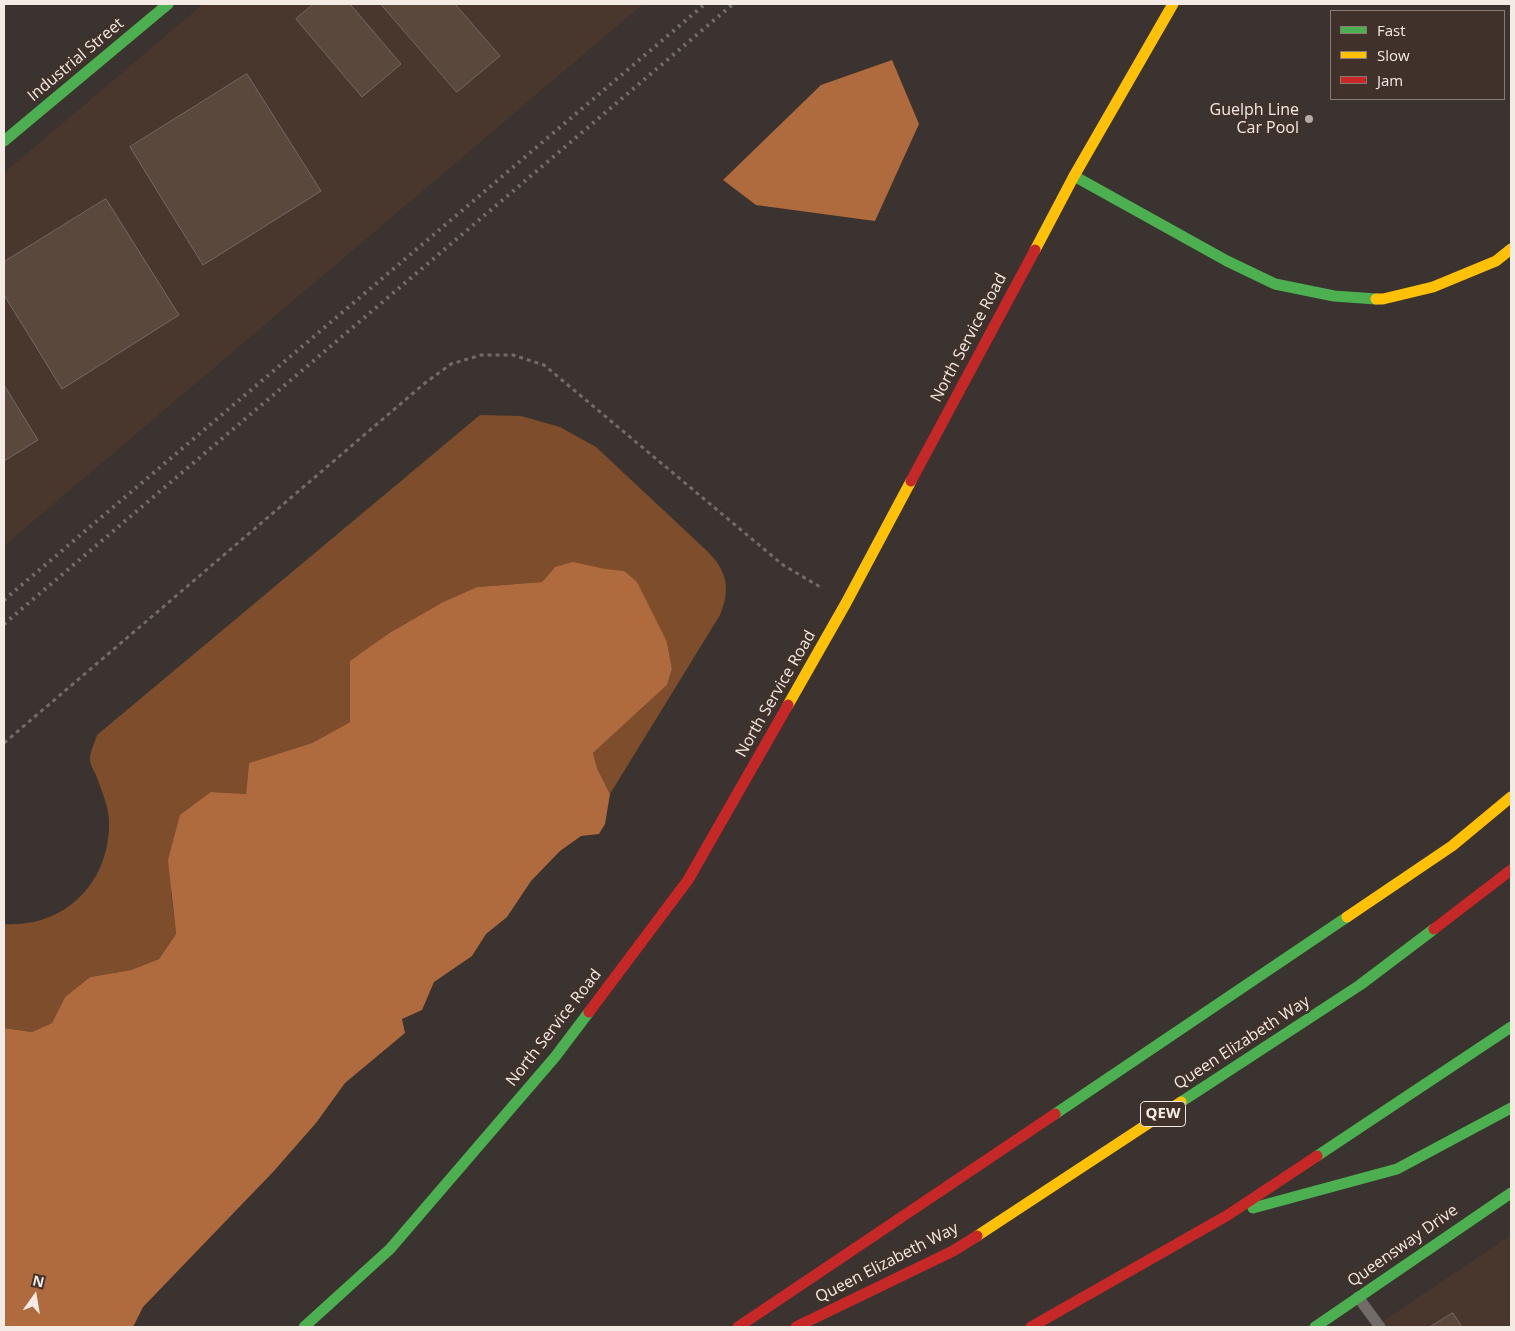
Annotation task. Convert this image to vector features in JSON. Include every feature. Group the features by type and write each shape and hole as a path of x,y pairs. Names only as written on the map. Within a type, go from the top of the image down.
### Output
{"main road":[{"name":"Industrial Street","path":"4,141 168,4"},
{"name":"North Service Road","path":"304,1327 390,1249 530,1087 555,1057 688,880 846,603 1074,176 1173,4"},
{"path":"1074,176 1227,261 1275,284 1334,296 1382,298 1434,287 1496,261 1511,249"},
{"path":"738,1327 1444,852 1511,797"},
{"name":"Queen Elizabeth Way","path":"796,1327 953,1251 1360,985 1511,870"},
{"path":"1031,1327 1228,1215 1511,1028"},
{"path":"1228,1215 1397,1169 1511,1108"},
{"name":"Queensway Drive","path":"1315,1327 1511,1193"}],"lane":[{"path":"1358,1297 1380,1327"}],"path":[{"path":"4,743 425,383 451,364 481,355 513,354 544,365 783,565 846,603"}],"shaded area":[{"path":"203,4 643,4 4,546 4,173"},
{"path":"892,60 919,124 875,221 756,205 723,180 821,85"},
{"path":"480,415 521,416 560,427 596,447 706,550 723,572 726,588 720,615 610,794 597,768 593,753 667,685 672,669 667,642 624,571 555,567 542,582 477,587 443,602 391,632 350,722 312,743 249,763 246,794 211,792 171,892 176,934 159,959 131,970 90,977 65,997 52,1023 32,1032 4,1028 4,924 26,923 47,918 65,909 93,881 102,863 108,842 109,820 104,797 90,761 97,735"},
{"path":"573,562 624,571 637,582 667,642 672,669 667,685 593,753 597,768 610,794 605,824 599,834 581,836 560,851 531,881 507,917 486,934 472,956 434,982 422,1010 402,1019 405,1033 345,1083 316,1123 273,1172 143,1307 133,1327 4,1327 4,1028 32,1032 52,1023 65,997 90,977 131,970 159,959 176,934 168,860 180,815 211,792 246,794 249,763 312,743 350,722 350,661 391,632 443,602 477,587 542,582 555,567"},
{"path":"1511,1235 1511,1327 1375,1327 1388,1318"}],"building":[{"path":"314,4 350,4 401,64 362,97 296,19"},
{"path":"381,4 455,4 500,56 457,92"},
{"path":"247,74 321,191 203,265 130,147"},
{"path":"106,199 179,315 62,389 4,295 4,262"},
{"path":"4,385 38,440 4,461"},
{"path":"1453,1313 1462,1327 1430,1327"}],"railway":[{"path":"4,600 705,4"},
{"path":"4,624 733,4"}],"traffic: fast":[{"path":"4,141 168,4"},
{"path":"1074,176 1227,261 1275,284 1334,296 1376,299"},
{"path":"1055,1114 1347,917"},
{"path":"1181,1102 1360,985 1434,929"},
{"path":"304,1327 390,1249 555,1057 589,1012"},
{"path":"1317,1156 1511,1027"},
{"path":"1253,1208 1397,1169 1511,1108"},
{"path":"1315,1327 1511,1193"}],"traffic: slow":[{"path":"1035,250 1074,176 1173,4"},
{"path":"1376,299 1433,287 1496,261 1511,249"},
{"path":"788,705 846,603 911,481"},
{"path":"1347,917 1452,846 1511,797"},
{"path":"977,1236 1181,1102"}],"traffic: jam":[{"path":"911,481 1035,250"},
{"path":"589,1012 688,880 788,705"},
{"path":"1434,929 1511,870"},
{"path":"738,1327 1055,1114"},
{"path":"1031,1327 1228,1215 1317,1156"},
{"path":"796,1327 953,1251 977,1236"}],"place":[{"name":"Guelph Line Car Pool","path":"1309,119"}]}
